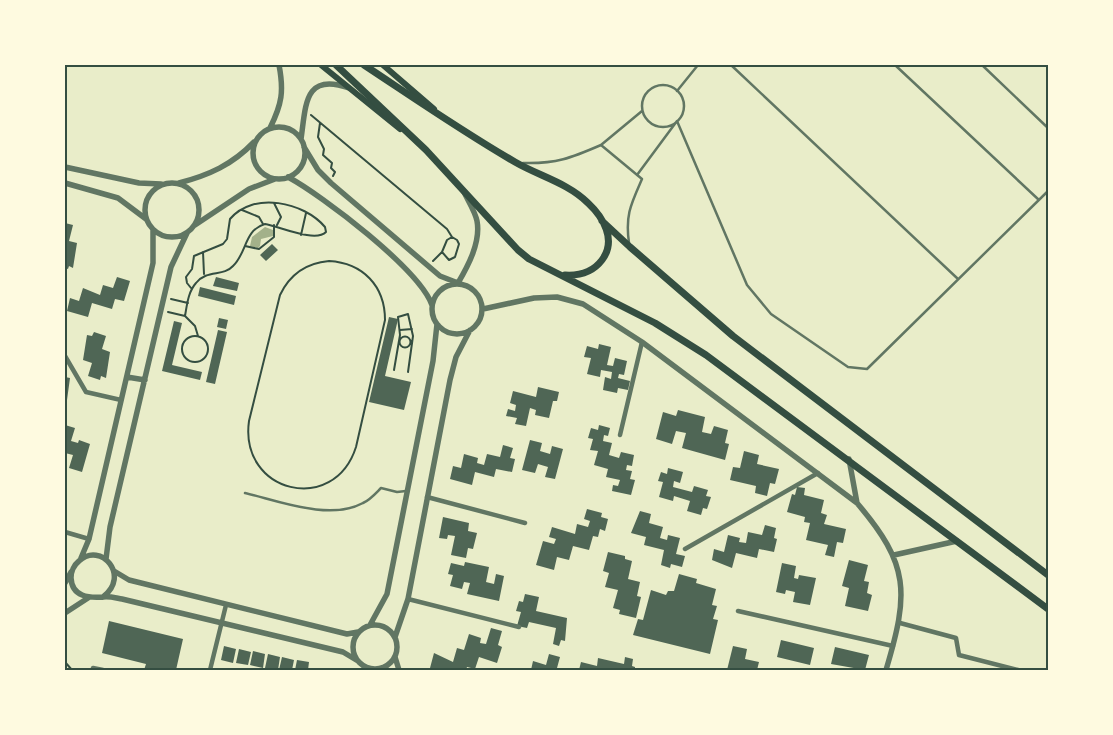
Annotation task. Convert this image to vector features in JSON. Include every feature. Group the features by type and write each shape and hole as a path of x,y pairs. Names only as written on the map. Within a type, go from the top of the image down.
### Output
{"main road":[{"path":"321,65 426,150"},
{"path":"336,65 426,150 518,250 539,265 656,323 706,355 849,459 1048,609"},
{"path":"364,65 450,122 517,163 576,193 630,247 767,362 1048,575"},
{"path":"383,65 450,122"},
{"path":"562,275 583,274 593,270 604,256 607,250 608,237 602,221"}],"street":[{"path":"65,167 139,183 161,184 179,183 216,172 243,153 270,128 278,112 284,88 279,65"},
{"path":"300,139 305,110 312,90 322,83 335,83 349,88"},
{"path":"270,128 287,129 300,139 318,170 330,183 440,276 476,291 480,297 482,309 479,321 470,330 456,358 408,599 395,637"},
{"path":"257,139 253,147 255,164 260,171 275,179"},
{"path":"106,559 110,527 171,267 187,233 249,189 275,179 288,177 298,171 303,164 304,147"},
{"path":"288,177 326,200 414,276 428,293 432,312 437,324 442,329 456,334 470,330"},
{"path":"65,183 118,198 146,219 153,230 153,263 89,539 80,560 65,583"},
{"path":"179,183 187,187 198,201 200,210 194,227"},
{"path":"146,219 145,202 154,189 161,184"},
{"path":"432,305 438,292 444,287 458,283 469,264 477,221 463,190"},
{"path":"153,230 170,237 187,233"},
{"path":"482,309 534,298 557,297 583,304 642,342 857,503 880,530 894,555 900,573 900,623 886,670"},
{"path":"80,560 92,555 106,559 114,571 130,580 347,634 358,632 370,625 387,594 433,361 437,324"},
{"path":"620,435 642,342"},
{"path":"65,356 86,392 121,400"},
{"path":"127,377 145,380"},
{"path":"849,459 857,503"},
{"path":"685,549 818,473"},
{"path":"427,497 525,523"},
{"path":"65,532 89,539"},
{"path":"894,555 957,541"},
{"path":"72,571 71,578 76,591 88,598"},
{"path":"103,597 113,586 114,571"},
{"path":"65,613 88,598 122,599 343,652 371,669 385,667 395,658"},
{"path":"408,599 520,627"},
{"path":"210,670 226,605"},
{"path":"738,611 894,646"},
{"path":"900,623 956,638 959,655 1018,670"},
{"path":"370,625 385,627 395,637 398,644 395,658 399,670"},
{"path":"358,632 353,647 358,661"},
{"path":"92,668 103,670"}],"lane":[{"path":"677,91 698,65"},
{"path":"731,65 958,279"},
{"path":"894,65 1039,200"},
{"path":"982,65 1048,128"},
{"path":"637,175 677,121 684,109 683,102 677,91 665,85 652,88 644,98 642,111 645,117 654,125 666,127 677,121"},
{"path":"517,163 549,164 570,159 601,145 642,111"},
{"path":"677,121 747,285 771,314 848,367 868,369 1048,191"},
{"path":"601,145 642,179 628,212 626,226 630,247"},
{"path":"245,493 328,512 348,509 364,503 382,488 397,492 406,491"}],"path":[{"path":"305,110 447,229 452,237 458,240 459,244 455,257 449,260 442,252"},
{"path":"320,122 318,137 324,149 323,155 332,163 331,168 335,172 330,183"},
{"path":"185,316 191,288 204,274 230,269 239,259 249,236 263,224 276,225 301,235 323,235 326,232 324,224 292,206 259,203 242,210 230,219 225,242 194,256 192,268 186,277 187,283 191,288"},
{"path":"245,246 260,250 274,237 276,225 281,218 274,203"},
{"path":"242,210 260,218 263,224"},
{"path":"301,235 306,213"},
{"path":"429,267 442,252 447,240 452,237"},
{"path":"203,252 204,274"},
{"path":"329,261 348,264 364,272 376,285 384,302 384,328 354,455 337,476 313,488 295,488 277,482 257,464 250,448 249,421 277,303 284,286 296,273 312,264 329,261"},
{"path":"164,297 188,303"},
{"path":"161,310 185,316 195,326 198,336 207,344 208,350 203,360 192,362 186,359 182,349 187,338 198,336"},
{"path":"394,370 400,330 398,316 408,314 412,329 412,343 408,372"},
{"path":"400,330 412,329"},
{"path":"399,341 405,337 412,343"},
{"path":"399,341 406,347 412,343"},
{"path":"65,662 72,670"}],"shaded area":[{"path":"265,227 273,230 273,236 261,239 258,248 250,246 252,237"}],"building":[{"path":"65,223 73,225 69,241 77,243 73,268 69,266 68,269 65,268"},
{"path":"272,244 278,250 266,261 260,255"},
{"path":"117,277 130,281 124,301 115,299 112,309 92,303 88,317 67,311 70,298 79,301 83,288 100,295 103,285 113,288"},
{"path":"216,277 239,283 237,291 213,286"},
{"path":"200,287 236,296 234,305 198,296"},
{"path":"389,317 398,319 385,376 411,382 404,410 369,402"},
{"path":"219,318 228,320 226,329 217,327"},
{"path":"174,321 182,323 172,365 202,372 200,380 162,371"},
{"path":"218,330 227,332 215,384 206,382"},
{"path":"94,332 106,336 102,349 110,352 106,378 101,376 100,380 88,376 92,363 83,360 87,335 92,336"},
{"path":"599,344 611,347 607,365 613,366 615,358 627,361 624,375 619,374 618,378 630,381 628,390 618,388 617,393 603,390 605,377 611,379 612,372 601,370 600,377 587,374 591,358 584,357 587,346 598,349"},
{"path":"65,377 70,378 67,400 65,399"},
{"path":"538,387 559,392 557,401 553,401 549,418 535,415 536,410 530,408 526,426 515,424 517,418 506,416 508,409 515,411 516,405 510,403 513,391 536,397"},
{"path":"678,410 705,417 702,432 711,434 714,426 728,430 725,443 729,444 725,460 682,448 686,433 676,431 672,444 656,439 663,412 676,416"},
{"path":"65,425 75,428 71,441 78,443 79,440 90,444 82,472 69,468 73,455 65,453"},
{"path":"599,425 610,428 608,436 604,435 603,441 612,443 609,455 619,458 621,452 634,455 632,466 627,465 626,470 632,471 630,479 635,480 631,495 612,491 613,485 618,486 620,480 606,477 608,469 594,465 598,451 590,450 593,439 588,438 591,428 598,430"},
{"path":"530,440 542,443 540,451 550,454 552,446 563,449 555,479 545,477 548,467 538,464 535,473 522,470"},
{"path":"503,445 513,448 510,458 515,459 512,472 496,469 494,477 475,472 472,485 450,479 453,466 461,468 464,454 478,458 477,463 484,465 487,454 500,457"},
{"path":"744,451 759,455 757,464 779,469 775,484 770,483 767,496 755,493 756,486 730,480 733,467 740,468"},
{"path":"668,468 683,472 680,483 674,481 673,487 692,492 694,486 708,490 706,496 711,497 707,509 703,508 701,515 687,511 690,501 674,496 673,501 659,497 663,482 658,481 661,472 667,474"},
{"path":"797,487 805,488 804,495 824,500 821,513 827,515 824,524 846,529 843,543 837,542 834,557 825,555 828,545 806,540 810,523 804,522 805,517 787,512 792,494 795,495"},
{"path":"587,509 602,513 601,517 608,519 605,531 600,529 598,537 593,536 589,550 573,546 569,560 557,557 554,570 536,565 543,541 554,544 556,539 549,537 552,527 575,534 577,524 588,527 590,521 584,519"},
{"path":"640,511 651,514 649,523 663,527 660,538 667,540 668,535 680,538 676,554 685,556 682,567 671,564 670,568 661,565 664,550 644,545 646,537 631,533"},
{"path":"443,517 469,523 468,531 477,533 473,549 468,548 466,558 451,555 455,536 448,535 447,539 439,538"},
{"path":"765,525 776,528 774,538 777,539 774,552 759,549 757,558 736,553 732,568 712,560 714,549 724,552 728,535 740,538 739,542 746,543 748,532 762,535"},
{"path":"608,552 625,556 625,559 632,561 628,579 640,582 637,596 641,597 636,618 619,614 620,610 613,608 618,590 605,587 609,573 603,571"},
{"path":"849,560 868,565 864,581 869,582 867,593 872,595 868,611 845,606 849,588 842,586"},
{"path":"465,562 489,567 486,582 494,584 496,574 504,576 499,601 467,594 470,583 464,582 462,589 450,586 453,575 448,574 451,563 464,566"},
{"path":"782,563 796,566 794,578 798,579 799,575 816,578 810,605 793,602 795,592 786,590 785,594 776,592"},
{"path":"679,574 697,579 696,583 716,589 712,605 717,606 713,619 718,620 710,654 633,635 638,619 643,620 651,590 666,595 668,591 674,591"},
{"path":"525,594 539,597 536,611 567,618 565,641 561,640 559,646 553,644 556,628 529,622 527,628 517,626 521,612 516,611 519,601 523,602"},
{"path":"109,621 183,639 176,670 144,670 146,664 102,653"},
{"path":"491,628 502,631 498,645 502,647 497,663 479,657 475,669 467,667 466,670 433,670 430,668 434,653 453,662 457,648 464,650 469,634 481,638 480,643 486,644"},
{"path":"781,640 814,648 810,665 777,657"},
{"path":"224,646 236,649 233,663 221,660"},
{"path":"733,646 747,649 745,659 759,662 757,670 727,670"},
{"path":"835,647 869,655 865,670 831,664"},
{"path":"239,649 251,652 248,665 236,663"},
{"path":"253,651 265,654 263,668 250,665"},
{"path":"268,654 280,657 278,670 265,668"},
{"path":"549,654 560,657 557,668 560,670 531,670 533,661 546,665"},
{"path":"282,657 294,660 292,670 279,670"},
{"path":"625,657 633,659 632,666 635,667 635,670 579,670 581,662 597,666 598,658 624,664"},
{"path":"297,660 309,662 308,670 295,670"}]}
